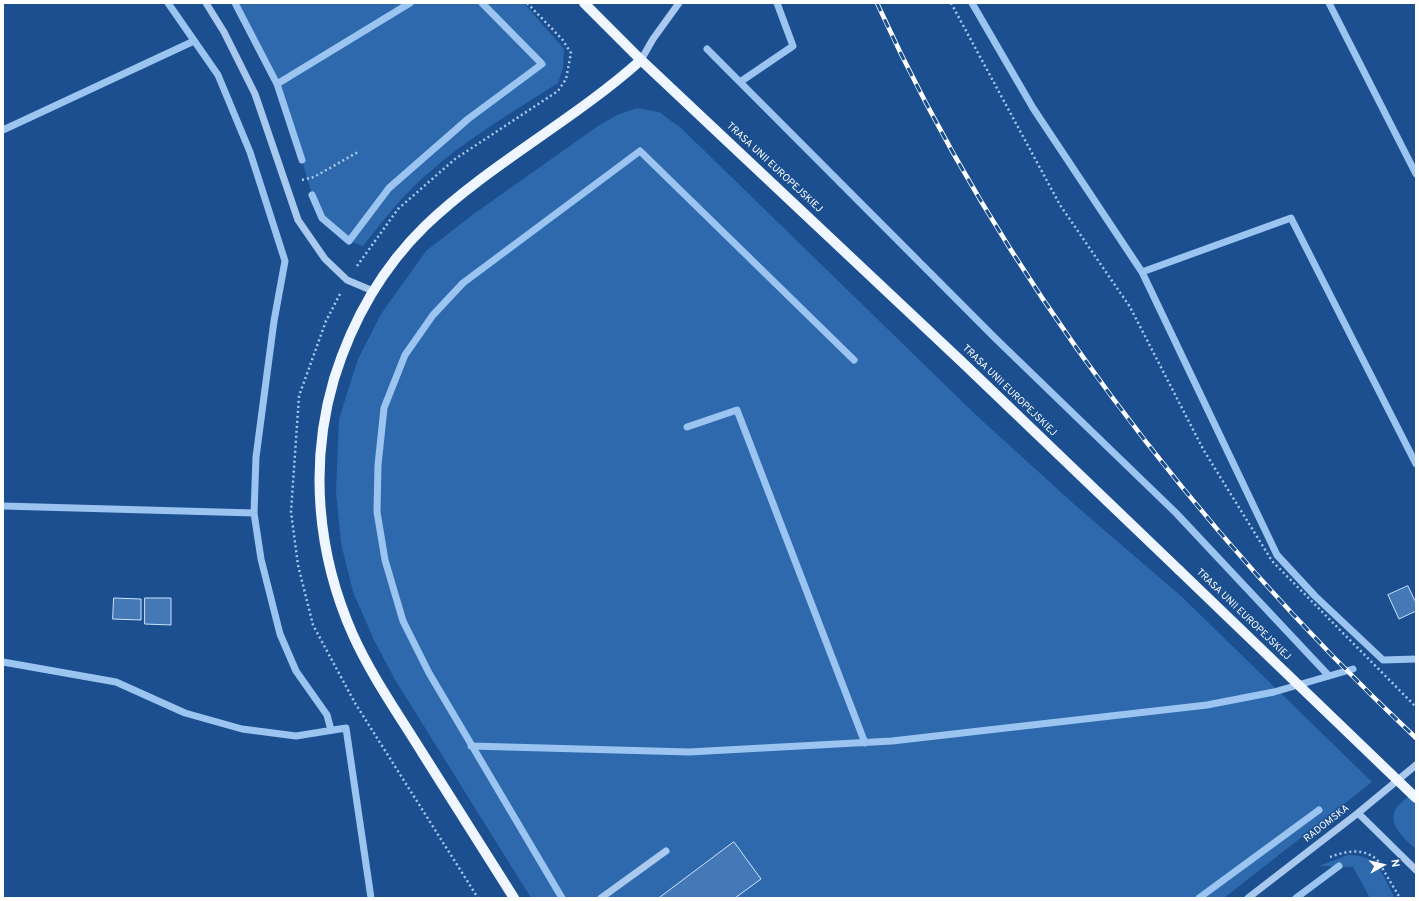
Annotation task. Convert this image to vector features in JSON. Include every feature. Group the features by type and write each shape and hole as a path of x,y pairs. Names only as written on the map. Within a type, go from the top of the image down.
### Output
{"main road":[{"name":"TRASA UNII EUROPEJSKIEJ","path":"584,3 641,60 962,362 1416,798"},
{"path":"514,898 368,664 352,633 326,553 321,518 319,477 325,417 341,355 362,310 394,260 424,227 482,176 612,86 641,60"}],"street":[{"path":"206,3 224,32 255,94 298,220 325,259 347,280 373,291"},
{"path":"641,60 653,39 679,3"},
{"name":"RADOMSKA","path":"1248,898 1358,813 1416,765"},
{"path":"1358,813 1416,870"},
{"path":"601,898 666,852"}],"path":[{"path":"478,898 355,703 313,625 298,565 291,512 299,396 326,321 347,280 398,209 455,159 558,91 566,79 571,53 562,39 527,3"},
{"path":"951,3 1060,205 1130,306 1203,449 1272,561 1416,707"},
{"path":"286,184 314,176 358,152"},
{"path":"1310,850 1320,861 1346,852 1366,852 1378,860 1400,898"}],"shaded area":[{"path":"235,3 524,3 564,49 563,68 558,83 473,138 441,162 417,183 385,218 363,246 349,241 322,218 312,195 277,84"},
{"path":"637,108 659,112 681,128 976,415 1075,505 1181,596 1372,782 1224,898 531,898 394,678 374,640 353,592 341,543 336,492 339,419 358,359 381,314 426,251 475,213 598,126 617,115"},
{"path":"1416,790 1416,849 1398,831 1395,825 1394,813 1397,807"},
{"path":"1348,855 1367,858 1373,862 1382,874 1395,898 1370,898 1353,867 1319,866"}],"building":[{"path":"1408,586 1416,603 1416,611 1399,619 1388,595"},
{"path":"114,598 141,599 141,620 113,619"},
{"path":"145,598 171,598 171,625 145,624"},
{"path":"734,842 761,879 735,898 659,898"}],"waterway":[{"path":"168,3 218,75 250,152 285,261 274,321 256,457 254,513 261,559 280,634 296,671 327,715 331,730"},
{"path":"235,3 277,84 302,160"},
{"path":"277,84 410,3"},
{"path":"312,195 322,218 349,241 389,188 468,119 542,64 482,3"},
{"path":"740,82 793,46 777,3"},
{"path":"972,3 1033,108 1142,272 1277,555 1315,596 1383,660 1416,659"},
{"path":"1329,3 1416,174"},
{"path":"3,130 194,41"},
{"path":"707,49 996,339 1176,513 1329,676"},
{"path":"562,898 429,673 403,621 385,560 377,512 378,465 384,408 405,355 433,315 463,283 640,151 854,360"},
{"path":"1142,272 1291,218 1416,464"},
{"path":"687,427 737,410 865,743"},
{"path":"3,506 254,513"},
{"path":"3,662 116,682 185,713 242,729 296,736 346,728 371,898"},
{"path":"471,746 689,752 892,741 1207,705 1274,692 1353,669"},
{"path":"1199,898 1319,810"},
{"path":"1296,898 1339,866"}],"railway":[{"path":"877,3 927,105 983,204 1045,301 1111,396 1182,487 1257,575 1335,659 1416,738"}]}
